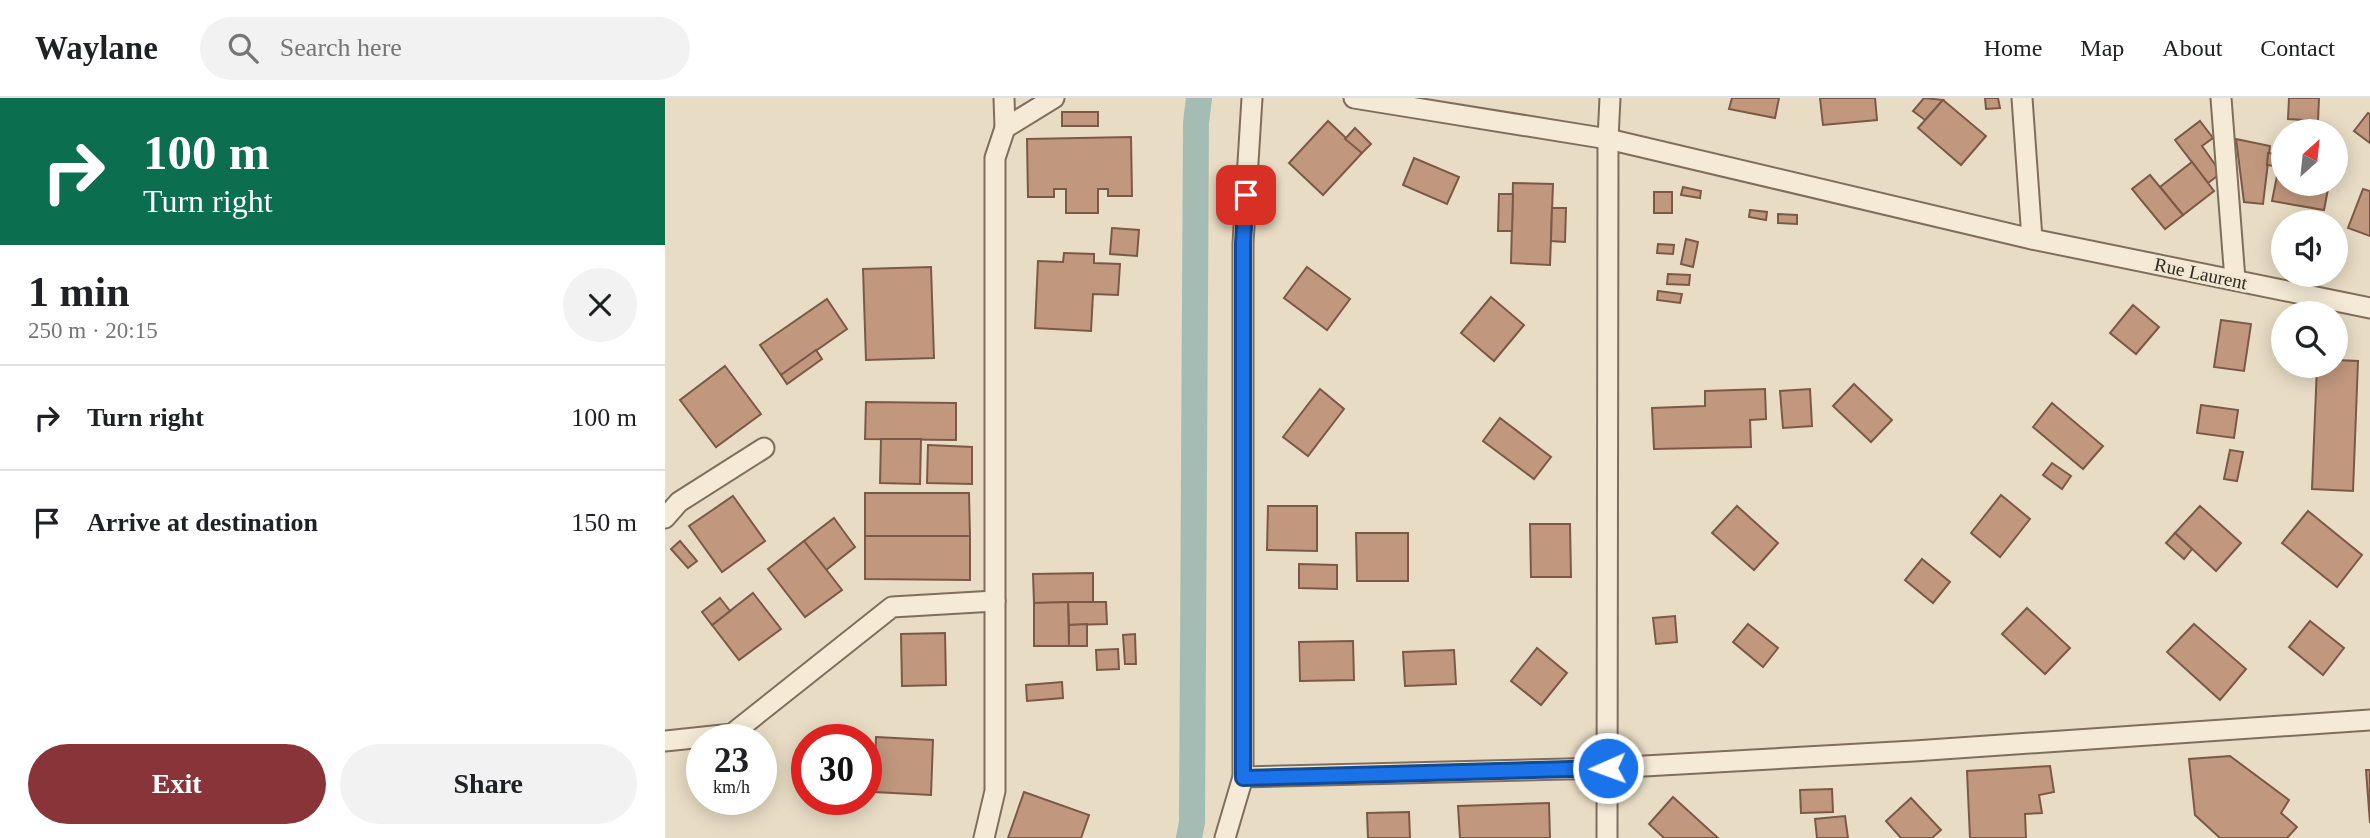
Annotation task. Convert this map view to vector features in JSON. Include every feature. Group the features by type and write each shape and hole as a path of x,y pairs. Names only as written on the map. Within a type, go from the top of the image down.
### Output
{"street":[{"path":"984,838 995,791 995,158 1005,128 1005,98"},
{"path":"1005,128 1055,98"},
{"path":"1224,838 1243,778 1243,243 1252,98"},
{"name":"Rue Laurent","path":"1354,98 1608,139 2032,239 2370,308"},
{"path":"1607,838 1610,98"},
{"path":"2022,98 2032,239"},
{"path":"2221,98 2235,280"},
{"path":"665,517 679,502 764,448"},
{"path":"665,741 732,734 892,607 995,601"},
{"path":"1243,778 1608,768 1914,751 2370,720"}],"building":[{"path":"1732,98 1779,98 1775,118 1729,109"},
{"path":"1820,98 1875,98 1877,120 1823,125"},
{"path":"1924,98 1943,100 1925,120 1913,111"},
{"path":"1985,98 1998,98 2000,108 1986,109"},
{"path":"2289,98 2319,98 2318,119 2288,119"},
{"path":"1943,100 1986,136 1961,165 1918,128"},
{"path":"1062,112 1098,112 1098,126 1062,126"},
{"path":"2368,113 2370,114 2370,143 2354,131"},
{"path":"1328,121 1362,153 1323,195 1289,163"},
{"path":"2200,121 2213,138 2202,146 2221,173 2208,183 2175,140"},
{"path":"1355,128 1371,144 1362,153 1345,139"},
{"path":"1131,137 1132,196 1108,196 1108,189 1098,189 1098,213 1066,213 1066,189 1054,189 1054,197 1028,197 1027,139"},
{"path":"2236,139 2270,146 2263,204 2244,202"},
{"path":"2268,153 2271,153 2271,165 2267,165"},
{"path":"1414,158 1459,177 1447,204 1403,185"},
{"path":"2192,162 2214,191 2183,215 2160,187"},
{"path":"2150,175 2183,215 2165,229 2132,189"},
{"path":"1513,183 1553,184 1550,265 1511,263"},
{"path":"1683,187 1701,191 1700,198 1681,195"},
{"path":"2363,189 2370,191 2370,236 2348,228"},
{"path":"1654,192 1672,192 1672,213 1654,213"},
{"path":"1499,194 1513,194 1512,231 1498,231"},
{"path":"2273,196 2327,196 2324,210 2272,201"},
{"path":"1552,208 1566,208 1565,242 1551,241"},
{"path":"1750,210 1767,212 1766,220 1749,217"},
{"path":"1778,214 1797,215 1797,224 1778,223"},
{"path":"1112,228 1139,230 1137,256 1110,254"},
{"path":"1686,239 1698,242 1693,267 1681,264"},
{"path":"1658,244 1674,245 1673,254 1657,253"},
{"path":"1064,253 1094,254 1094,263 1120,264 1118,295 1093,294 1091,331 1035,328 1038,261 1063,262"},
{"path":"931,267 934,358 866,360 863,269"},
{"path":"1307,267 1350,299 1327,330 1284,298"},
{"path":"1668,274 1690,275 1689,285 1667,284"},
{"path":"1658,291 1682,294 1680,303 1657,300"},
{"path":"1491,297 1524,325 1494,361 1461,333"},
{"path":"827,299 847,329 781,375 760,345"},
{"path":"2133,305 2159,327 2136,354 2110,333"},
{"path":"2221,320 2251,324 2244,371 2214,367"},
{"path":"816,350 822,359 787,384 781,375"},
{"path":"2348,361 2358,361 2353,491 2312,489 2317,378 2348,378"},
{"path":"725,366 761,414 716,447 680,400"},
{"path":"1854,384 1892,420 1871,442 1833,406"},
{"path":"1320,389 1344,409 1308,456 1283,437"},
{"path":"1765,389 1766,419 1750,420 1751,447 1654,449 1652,408 1705,406 1705,391"},
{"path":"1810,389 1812,426 1783,428 1780,391"},
{"path":"866,402 956,403 956,440 865,439"},
{"path":"2052,403 2103,446 2083,469 2033,427"},
{"path":"2201,405 2238,410 2234,438 2197,433"},
{"path":"1500,418 1551,457 1534,479 1483,441"},
{"path":"881,439 921,439 920,484 880,483"},
{"path":"928,445 972,447 972,484 927,483"},
{"path":"2230,450 2243,452 2237,481 2224,479"},
{"path":"2052,463 2071,476 2062,489 2043,475"},
{"path":"865,493 969,493 970,536 865,536"},
{"path":"2001,495 2030,519 2000,557 1971,533"},
{"path":"733,496 765,541 722,572 689,526"},
{"path":"1268,506 1317,506 1317,551 1267,550"},
{"path":"1737,506 1778,543 1754,570 1712,533"},
{"path":"2200,506 2241,543 2216,571 2175,533"},
{"path":"2308,511 2362,555 2337,587 2282,543"},
{"path":"834,518 855,547 826,570 804,541"},
{"path":"1530,524 1570,524 1571,577 1531,577"},
{"path":"1356,533 1408,533 1408,581 1357,581"},
{"path":"2175,533 2192,549 2184,559 2166,543"},
{"path":"865,536 970,536 970,580 865,579"},
{"path":"680,541 697,561 688,568 671,549"},
{"path":"804,541 842,590 805,617 768,569"},
{"path":"1922,559 1950,582 1933,603 1905,580"},
{"path":"1299,564 1337,565 1337,589 1299,588"},
{"path":"1093,573 1093,602 1034,603 1033,574"},
{"path":"753,593 781,629 739,660 712,625"},
{"path":"720,598 730,611 712,625 702,612"},
{"path":"1068,602 1106,602 1107,624 1069,625"},
{"path":"1068,602 1069,646 1034,646 1034,603"},
{"path":"2027,608 2070,648 2045,674 2002,634"},
{"path":"1675,616 1677,642 1656,644 1653,618"},
{"path":"2310,621 2344,648 2323,675 2289,647"},
{"path":"1087,624 1087,646 1069,646 1069,625"},
{"path":"1748,624 1778,648 1763,667 1733,642"},
{"path":"2194,624 2246,669 2220,700 2167,652"},
{"path":"945,633 946,685 902,686 901,634"},
{"path":"1135,634 1136,664 1125,664 1123,635"},
{"path":"1353,641 1354,680 1300,681 1299,642"},
{"path":"1537,648 1567,673 1541,705 1511,681"},
{"path":"1118,649 1119,669 1097,670 1096,650"},
{"path":"1454,650 1456,684 1405,686 1403,652"},
{"path":"1062,682 1063,698 1027,701 1026,685"},
{"path":"882,737 933,740 931,795 882,792"},
{"path":"2230,756 2289,800 2281,813 2297,827 2287,838 2220,838 2195,815 2189,759"},
{"path":"2050,766 2054,792 2039,795 2042,813 2025,814 2026,838 1970,838 1967,771"},
{"path":"2366,770 2370,770 2370,823"},
{"path":"1832,789 1833,812 1801,813 1800,790"},
{"path":"1024,792 1089,815 1081,838 1008,838"},
{"path":"1673,797 1718,838 1664,838 1649,824"},
{"path":"1911,798 1941,830 1932,838 1901,838 1886,821"},
{"path":"1549,803 1550,838 1460,838 1458,806"},
{"path":"1409,812 1410,838 1368,838 1367,813"},
{"path":"1845,816 1848,838 1817,838 1815,819"}],"waterway":[{"path":"1189,838 1192,822 1196,123 1199,98"}],"route":[{"path":"1246,195 1243,243 1243,778 1608,768"}]}
